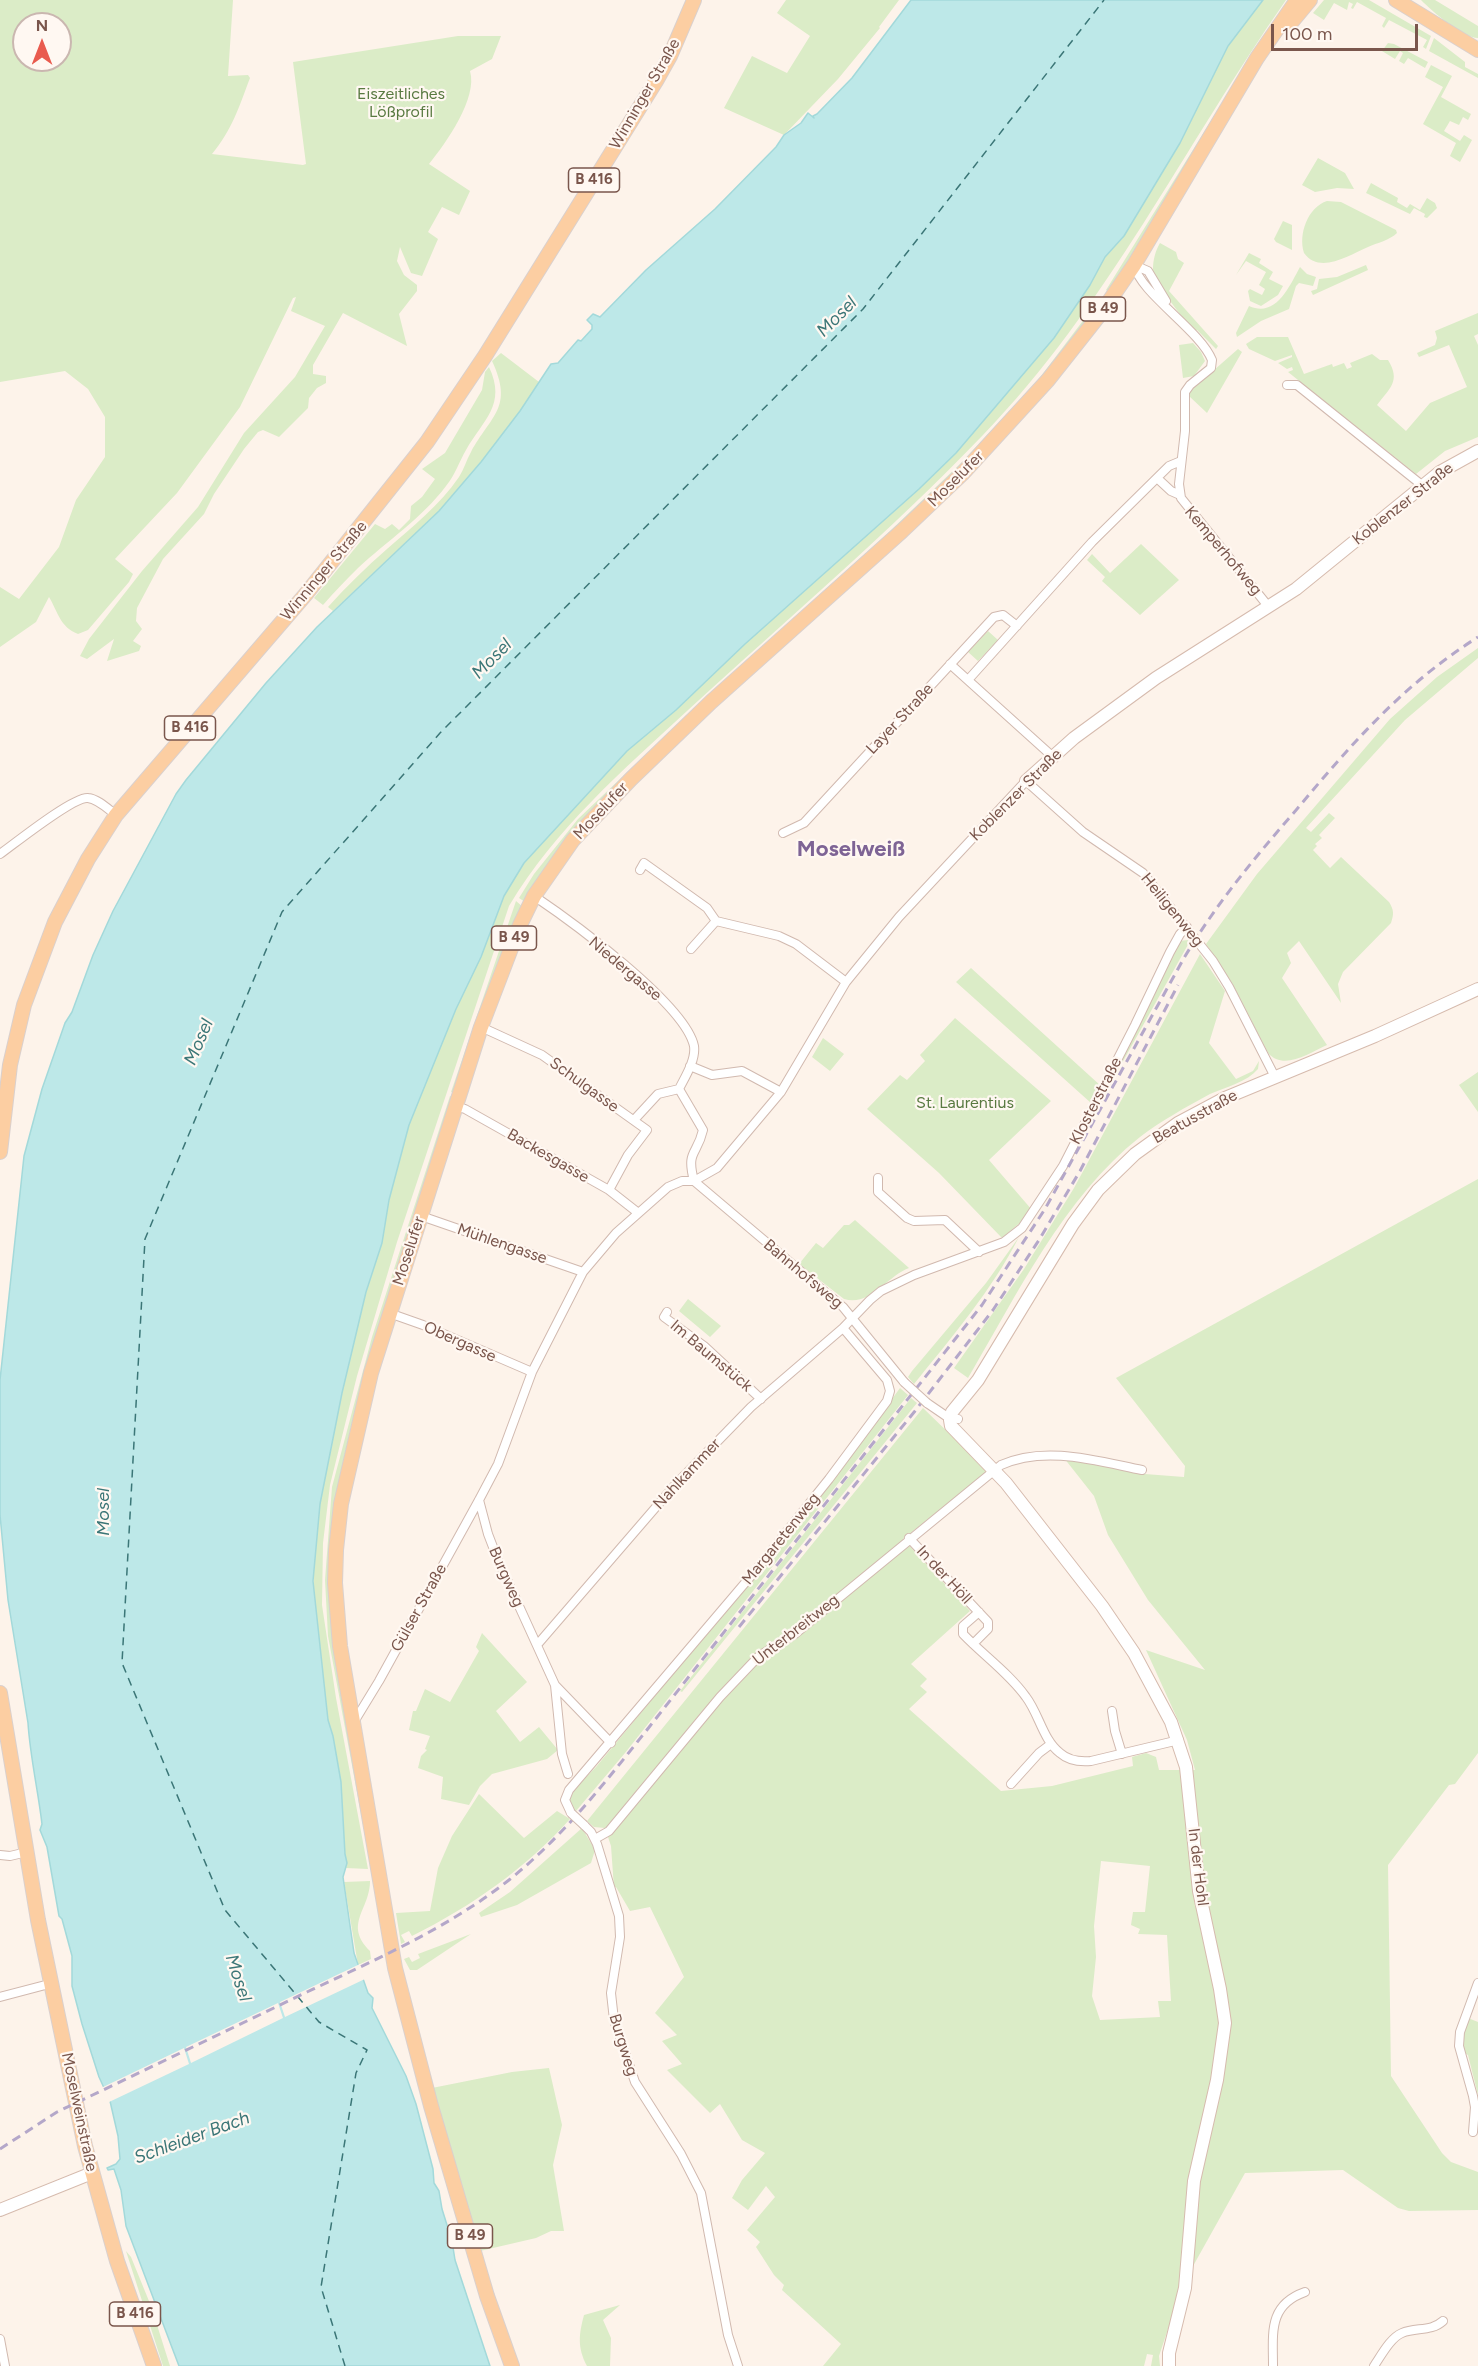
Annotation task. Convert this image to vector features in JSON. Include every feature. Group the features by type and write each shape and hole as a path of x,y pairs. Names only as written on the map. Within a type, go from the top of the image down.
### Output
{"main road":[{"name":"Winninger Straße","path":"0,1152 10,1065 24,1005 55,922 88,859 116,815 306,594 427,442 485,356 656,81 670,56 694,0"},
{"name":"B 49","path":"1238,90 1297,0"},
{"name":"B 49","path":"1238,90 1274,42 1310,0"},
{"path":"1396,0 1474,45"},
{"path":"1417,0 1474,45"},
{"name":"Moselufer","path":"354,1722 340,1646 336,1600 337,1532 351,1452 388,1313 455,1106 515,935 534,896 573,840 663,747 962,474 1048,380 1101,313 1134,265 1238,90"},
{"name":"B 416","path":"0,1693 27,1852"},
{"name":"B 49","path":"354,1722 395,1968 431,2106 487,2296 512,2366"},
{"name":"Moselweinstraße","path":"27,1852 38,1920 92,2173 117,2261 154,2366"}],"street":[{"name":"Kemperhofweg","path":"1134,265 1141,281 1173,312 1208,353 1213,363 1211,368 1186,390 1180,495 1185,505 1268,606"},
{"path":"1287,385 1298,385 1423,486"},
{"name":"Koblenzer Straße","path":"694,1180 717,1168 781,1092 846,982 899,917 1052,756 1156,678 1296,589 1452,464 1478,451"},
{"path":"968,680 1092,542 1172,464 1181,461"},
{"name":"Kemperhofweg","path":"1157,478 1171,491 1180,495"},
{"name":"Layer Straße","path":"783,833 804,823 997,615 1003,615 1017,626"},
{"path":"950,664 1052,756"},
{"name":"Heiligenweg","path":"1026,781 1083,832 1143,873 1188,927 1229,987 1275,1077"},
{"path":"0,854 82,798 89,798 100,803 116,815"},
{"path":"640,870 644,863 707,908 716,921 779,936 796,944 846,982"},
{"name":"Niedergasse","path":"534,896 660,996 691,1038 694,1053 690,1066"},
{"path":"691,949 716,921"},
{"name":"Klosterstraße","path":"851,1318 881,1291 914,1275 1004,1242 1022,1228 1063,1166 1170,952 1180,934 1188,927"},
{"name":"Beatusstraße","path":"954,1418 953,1410 978,1380 1072,1224 1111,1176 1146,1144 1178,1122 1225,1098 1374,1036 1478,989"},
{"name":"Schulgasse","path":"482,1027 542,1055 634,1120 658,1094 680,1089"},
{"path":"694,1180 690,1164 691,1157 703,1130 680,1089 690,1066 712,1075 742,1071 781,1092"},
{"name":"Backesgasse","path":"455,1106 465,1109 609,1190 637,1212"},
{"path":"609,1190 628,1155 647,1130 634,1120"},
{"path":"879,1178 878,1192 907,1218 914,1221 945,1221 980,1252"},
{"name":"Gülser Straße","path":"354,1722 379,1681 498,1464 532,1372 583,1272 615,1233 637,1212 670,1185 682,1180 694,1180"},
{"name":"Bahnhofsweg","path":"694,1180 843,1307 904,1382 927,1403 954,1418"},
{"name":"Mühlengasse","path":"421,1216 583,1272"},
{"name":"Im Baumstück","path":"667,1312 664,1317 705,1346 761,1399"},
{"name":"Obergasse","path":"388,1313 423,1324 532,1372"},
{"name":"Nahlkammer","path":"537,1645 675,1485 761,1399 843,1328 851,1318"},
{"name":"Margaretenweg","path":"611,1743 794,1523 887,1401 891,1391 887,1380 843,1328"},
{"name":"In der Hohl","path":"954,1418 951,1426 994,1469 1102,1606 1134,1653 1179,1740 1186,1767 1199,1891 1225,2023 1217,2080 1194,2181 1185,2288 1169,2353 1169,2366"},
{"path":"994,1469 1003,1463 1047,1455 1065,1455 1142,1470"},
{"name":"Unterbreitweg","path":"595,1839 609,1831 720,1697 759,1656 795,1634 994,1469"},
{"name":"Burgweg","path":"479,1500 498,1560 555,1685 562,1754 568,1774"},
{"name":"In der Höll","path":"909,1538 979,1612 987,1622 988,1629 973,1644 963,1634 962,1629 979,1612"},
{"path":"973,1644 1025,1695 1051,1744 1059,1753 1076,1761 1091,1761 1179,1740"},
{"name":"Burgweg","path":"555,1685 611,1743 567,1793 566,1804 595,1839 619,1916 620,1937 611,1986 614,2020 635,2082 681,2154 701,2193 728,2335 738,2366"},
{"path":"1112,1711 1114,1731 1122,1754"},
{"path":"1011,1784 1051,1744"},
{"path":"0,1855 10,1856 27,1852"},
{"path":"0,1997 52,1983"},
{"path":"1473,2132 1475,2107 1459,2046 1460,2032 1478,1983"},
{"path":"0,2210 92,2173"},
{"path":"1273,2366 1273,2332 1277,2314 1290,2298 1305,2292"},
{"path":"1374,2366 1396,2336 1432,2328 1443,2321"},
{"path":"0,2339 5,2366"}],"green space":[{"name":"Eiszeitliches Lößprofil","path":"0,0 233,0 228,76 248,75 250,78 230,127 212,154 303,165 306,164 293,62 458,36 501,36 492,59 470,71 471,82 465,107 452,132 429,164 470,191 459,215 442,207 428,232 438,239 422,276 411,273 400,247 397,261 404,275 417,285 417,291 399,314 407,346 343,313 313,365 313,374 326,376 326,383 317,388 309,398 308,408 279,437 263,430 258,432 244,449 214,494 204,514 163,559 137,608 136,621 142,629 133,641 141,646 139,651 107,661 114,639 87,659 80,656 89,639 142,571 198,507 244,433 295,377 325,326 291,311 296,297 293,298 240,407 177,493 115,559 133,574 129,582 88,630 78,634 67,627 49,597 36,622 0,647 0,587 19,599 59,547 76,500 105,457 105,417 88,389 65,371 0,382"},
{"path":"786,0 899,0 880,28 838,79 784,135 724,108 752,56 787,73 810,36 777,13"},
{"path":"1263,0 1286,0 1107,279 1027,386 948,471 591,802 547,851 509,906 397,1242 357,1376 330,1485 323,1543 322,1605 336,1698 368,1869 346,1868 340,1775 328,1720 317,1634 313,1575 320,1504 342,1392 409,1125 456,1009 481,957 504,896 524,863 627,751 676,710 745,644 919,489 956,453 1054,338 1105,257 1122,239 1180,143 1228,46"},
{"path":"1324,0 1369,0 1431,36 1426,49 1423,47 1427,40 1389,20 1384,28 1382,26 1386,18 1357,2 1353,9 1351,8 1353,4 1349,2 1347,10 1334,3 1324,20 1313,13"},
{"path":"1421,0 1435,0 1478,26 1478,38 1464,34"},
{"path":"1434,38 1465,62 1465,67 1478,74 1478,78 1429,51"},
{"path":"1388,43 1428,62 1425,68 1408,58 1404,64 1399,61 1403,53 1400,51 1395,59 1382,51"},
{"path":"1253,53 1109,292 1106,290"},
{"path":"1431,65 1452,76 1441,97 1471,114 1468,120 1463,117 1459,125 1450,121 1444,131 1460,141 1464,135 1472,140 1460,162 1450,156 1456,143 1423,124 1443,87 1425,77"},
{"path":"1318,158 1345,173 1354,189 1337,188 1315,192 1302,185"},
{"path":"1371,183 1398,198 1397,202 1407,208 1410,204 1420,210 1427,198 1435,203 1437,208 1427,218 1424,217 1425,214 1414,208 1410,214 1366,193"},
{"path":"1327,201 1341,202 1396,230 1397,233 1335,261 1326,263 1311,259 1304,253 1302,246 1306,222 1320,204"},
{"path":"1283,221 1292,225 1292,250 1274,239"},
{"path":"1160,243 1176,252 1178,259 1184,263 1169,291 1218,346 1216,349 1197,330 1193,330 1158,283 1153,266"},
{"path":"1249,253 1261,259 1259,263 1273,272 1269,279 1283,286 1278,295 1261,306 1250,301 1248,291 1250,289 1262,295 1265,289 1259,285 1266,272 1246,261 1236,275"},
{"path":"1366,265 1368,270 1313,295 1311,291 1317,289 1319,279 1337,277"},
{"path":"1300,267 1307,274 1316,277 1313,286 1299,283 1289,309 1261,321 1237,337 1236,333 1249,306 1258,309 1274,304 1286,291"},
{"path":"1478,313 1478,334 1474,336 1478,345 1478,437 1445,451 1416,474 1288,372 1293,370 1292,367 1287,369 1278,363 1292,355 1275,361 1249,349 1246,344 1257,337 1288,337 1304,374 1332,364 1333,367 1344,363 1347,369 1352,367 1350,363 1372,354 1380,360 1388,360 1394,379 1390,389 1377,405 1406,431 1430,403 1467,387 1449,345 1419,357 1417,353 1435,345 1437,338 1435,331"},
{"path":"1085,318 1088,320 1041,382 964,467 575,829 553,856 525,902 519,898 534,874 578,819 704,699 889,532 961,463 1038,380"},
{"path":"1193,343 1205,361 1194,376 1183,378 1179,345"},
{"path":"1238,349 1242,352 1207,413 1189,396 1189,392"},
{"path":"501,353 539,382 481,462 439,511 333,611 328,607 342,592 416,524 459,477 471,452 497,410 501,390 492,361"},
{"path":"489,367 494,380 495,392 491,412 466,450 449,482 426,509 358,568 323,605 314,598 375,524 385,529 392,524 399,530 410,519 411,506 422,497 435,479 422,469 445,453 482,390 485,372"},
{"path":"1141,544 1179,580 1140,615 1102,581 1105,577 1087,560 1092,554 1110,573"},
{"path":"988,631 998,640 978,661 968,652"},
{"path":"1478,648 1478,658 1405,720 1306,828 1311,832 1329,813 1335,818 1319,835 1322,838 1315,844 1317,846 1313,850 1330,868 1341,857 1389,902 1393,910 1393,917 1391,923 1343,972 1338,984 1341,1003 1299,941 1287,953 1291,963 1282,978 1327,1045 1297,1059 1274,1058 1268,1053 1232,983 1206,944 1257,874 1390,719 1437,677"},
{"path":"516,901 523,907 505,944 455,1093 451,1092"},
{"path":"1179,941 1190,941 1097,1108"},
{"path":"1200,954 1225,991 1209,1043 1236,1079 1253,1071 1259,1061 1258,1069 1242,1081 1210,1094 1165,1120 1140,1137 1113,1161 1065,1218 1044,1249 968,1378 954,1368 1024,1269 1074,1188"},
{"path":"971,968 1101,1086 1091,1103 956,982"},
{"name":"St. Laurentius","path":"955,1018 1051,1101 989,1160 1032,1210 1002,1238 939,1173 867,1109 900,1075 907,1080 925,1061 920,1055"},
{"path":"823,1038 844,1054 830,1071 812,1057"},
{"path":"1478,1072 1478,1112 1459,1085"},
{"path":"450,1096 453,1097 399,1263 351,1427 332,1537 331,1612 371,1868 328,1636 325,1580 332,1487 372,1337"},
{"path":"1478,1179 1478,1753 1455,1784 1449,1785 1388,1865 1391,2076 1442,2153 1451,2162 1478,2172 1478,2210 1409,2211 1398,2208 1343,2170 1245,2173 1183,2284 1159,2356 1160,2366 1151,2366 1153,2355 1147,2354 1144,2366 823,2366 841,2344 782,2290 784,2285 774,2275 756,2247 760,2242 747,2230 775,2197 766,2186 748,2210 732,2198 742,2180 765,2153 742,2140 720,2104 710,2113 667,2070 682,2064 662,2041 677,2035 655,2013 684,1977 650,1907 630,1911 616,1887 614,1888 611,1846 605,1828 594,1827 587,1821 923,1408 988,1471 903,1539 970,1611 911,1664 927,1679 920,1686 927,1692 909,1709 1001,1791 1052,1786 1133,1766 1132,1757 1146,1753 1156,1757 1159,1770 1195,1770 1187,1740 1146,1650 1205,1670 1148,1600 1108,1535 1094,1496 1064,1458 1145,1474 1184,1477 1185,1466 1116,1378","holes":["1101,1861 1150,1866 1145,1912 1133,1912 1131,1925 1140,1929 1138,1934 1167,1935 1171,2001 1158,2001 1160,2017 1100,2020 1092,1996 1096,1957 1094,1926"]},
{"path":"855,1220 909,1268 870,1295 853,1300 844,1299 799,1264 816,1243 823,1248 844,1225 849,1225"},
{"path":"1019,1237 997,1276 914,1384 908,1377 912,1371 986,1283"},
{"path":"688,1299 721,1326 710,1337 679,1311"},
{"path":"900,1388 908,1395 625,1753 576,1811 570,1802 571,1792 596,1767 830,1484"},
{"path":"911,1398 917,1403 682,1692 680,1691"},
{"path":"482,1633 527,1682 496,1711 520,1742 539,1727 558,1750 547,1759 492,1774 480,1786 469,1805 441,1799 443,1777 418,1768 421,1756 427,1750 425,1749 430,1736 409,1730 413,1711 416,1711 425,1689 450,1702 479,1651 476,1647"},
{"path":"479,1794 524,1838 557,1811 570,1819 535,1854 497,1885 456,1912 412,1936 409,1931 401,1935 405,1942 401,1944 396,1913 430,1911 438,1868 452,1836"},
{"path":"582,1828 595,1850 591,1863 517,1905 481,1917 479,1913 510,1892"},
{"path":"370,1881 358,1925 362,1941 370,1951 371,1959 358,1965 344,1882"},
{"path":"471,1934 417,1970 410,1970 404,1959 409,1957 412,1962 420,1958 418,1954"},
{"path":"1468,2018 1478,2022 1478,2095 1468,2055 1464,2053 1462,2044"},
{"path":"549,2068 562,2125 553,2165 564,2231 551,2231 536,2238 480,2251 432,2088 512,2072"},
{"path":"126,2251 131,2257 151,2306 170,2366 163,2366"},
{"path":"620,2305 603,2320 611,2338 610,2366 587,2366 580,2340 584,2315"}],"water":[{"path":"911,0 1263,0 1228,46 1180,143 1124,236 1105,257 1090,285 1054,338 956,453 919,489 745,644 676,710 627,751 524,863 504,896 481,957 456,1009 409,1125 389,1200 382,1243 366,1292 342,1393 320,1504 313,1581 328,1720 341,1782 347,1863 343,1877 354,1953 368,1993 373,1998 372,2008 406,2076 416,2104 455,2260 490,2366 179,2366 126,2226 121,2190 114,2169 108,2170 107,2168 116,2164 120,2159 118,2136 110,2101 99,2077 72,1986 72,1956 62,1919 59,1916 47,1847 40,1830 42,1824 28,1723 8,1600 0,1515 0,1380 24,1156 42,1089 65,1023 72,1012 93,955 113,911 176,794 186,780 266,683 317,627 439,511 520,411 551,364 558,363 578,340 581,341 592,329 592,325 587,320 593,314 600,317 646,270 715,209 776,147 784,135 801,123 808,113 814,118 813,116 852,78"}],"pier":[{"path":"360,1964 367,1978 285,2017 280,2002"},
{"path":"278,2003 283,2018 191,2063 186,2047"},
{"path":"184,2048 189,2064 107,2103 101,2088"}],"ferry route":[{"path":"345,2366 321,2287 356,2073 367,2050 319,2022 225,1910 122,1663 145,1239 282,912 440,733 863,309 1104,0"}],"railway":[{"path":"0,2149 57,2112 386,1955 437,1928 509,1880 548,1845 618,1767 982,1305 1045,1209 1184,958 1237,881 1359,738 1426,674 1478,637"},
{"path":"739,1627 915,1411 993,1310 1039,1240 1080,1171 1178,985"}],"district":[{"name":"Moselweiß","path":"851,850"}],"water label":[{"name":"Mosel","path":"837,317"},
{"name":"Mosel","path":"492,659"},
{"name":"Mosel","path":"199,1042"},
{"name":"Mosel","path":"104,1512"},
{"name":"Mosel","path":"238,1978"},
{"name":"Schleider Bach","path":"192,2138"}]}
